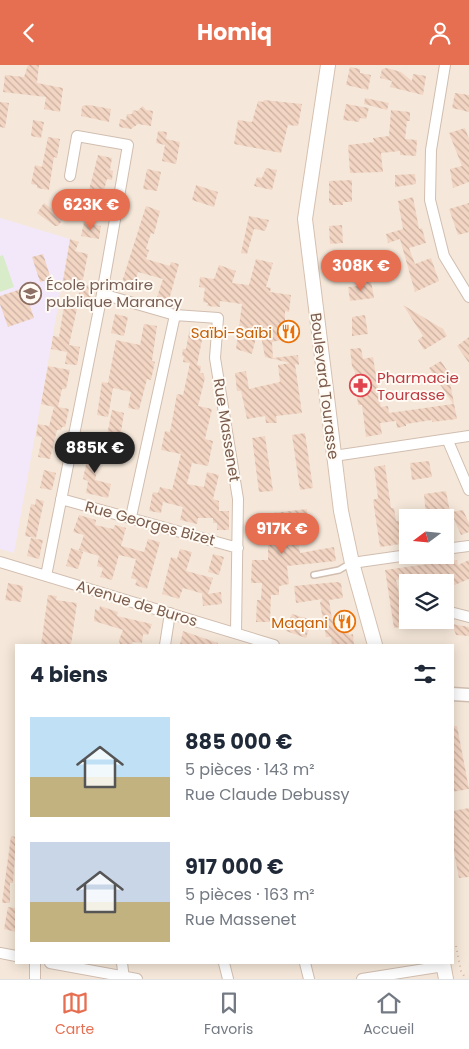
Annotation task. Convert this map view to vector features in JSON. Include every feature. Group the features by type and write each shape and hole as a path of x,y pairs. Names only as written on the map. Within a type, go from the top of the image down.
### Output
{"main road":[{"name":"Boulevard Tourasse","path":"328,65 305,219 341,511 352,563 375,644"}],"street":[{"path":"445,65 431,150 430,201 444,257 469,297"},
{"path":"46,576 102,294 128,145 77,136 70,176"},
{"path":"102,294 175,315 131,517"},
{"name":"Rue Massenet","path":"175,315 218,318 215,357 238,499 236,633"},
{"path":"334,456 448,441 469,436"},
{"path":"448,441 469,490"},
{"name":"Rue Georges Bizet","path":"61,499 238,548"},
{"path":"454,548 469,545"},
{"path":"352,563 399,556"},
{"name":"Avenue de Buros","path":"0,562 271,644"},
{"path":"164,644 170,613"},
{"path":"454,613 469,617"},
{"path":"454,694 469,695"},
{"path":"0,953 15,957"},
{"path":"35,964 35,979"},
{"path":"55,964 137,979"},
{"path":"122,964 124,978"},
{"path":"224,964 228,979"},
{"path":"304,964 308,979"},
{"path":"362,979 446,973"}],"lane":[{"path":"314,575 339,570 352,563"}],"path":[{"path":"454,944 456,945 461,971 466,979"}],"shaded area":[{"path":"0,65 469,65 469,979 0,979"},
{"name":"École primaire publique Marancy","path":"0,218 70,239 14,553 0,549"}],"green space":[{"path":"3,255 14,287 0,292 0,256"}],"building":[{"path":"28,65 39,65 37,83 63,88 60,112 44,109 46,97 3,92 5,75 24,77"},
{"path":"350,67 360,69 360,73 371,75 368,90 346,85"},
{"path":"387,68 401,72 412,81 413,74 426,76 423,95 390,87 392,81 380,78 382,69"},
{"path":"455,93 469,95 469,112 452,108"},
{"path":"365,98 389,103 387,110 364,104"},
{"path":"264,100 302,104 298,126 288,125 281,153 234,144 238,120 252,122 258,101 263,102"},
{"path":"0,102 9,103 5,128 0,127"},
{"path":"346,104 369,108 366,119 360,118 359,122 343,120"},
{"path":"89,105 111,109 109,122 81,116 82,106"},
{"path":"143,106 146,110 153,111 151,126 138,124 131,129 119,127 120,119 126,120 127,114 132,114 133,110 137,111"},
{"path":"391,110 410,112 410,121 407,121 405,139 417,140 416,156 400,155 400,151 381,153 383,172 350,173 348,145 374,142 373,138 389,136"},
{"path":"33,120 44,122 41,138 31,136"},
{"path":"465,128 469,139 469,182 453,188 450,169 462,166 449,133"},
{"path":"158,131 167,132 166,139 180,142 176,164 162,161 165,145 156,143"},
{"path":"48,137 60,139 57,158 54,157 49,190 37,188 37,185 31,184 35,165 42,167"},
{"path":"98,155 112,158 110,170 113,171 112,180 107,179 99,209 85,206"},
{"path":"266,168 277,170 272,190 254,186 257,177 262,178"},
{"path":"147,169 161,172 157,191 143,189"},
{"path":"415,174 416,184 395,187 395,175"},
{"path":"352,180 352,202 343,202 343,205 332,205 332,203 329,203 329,181"},
{"path":"196,185 218,192 214,207 192,200"},
{"path":"413,197 419,229 422,228 426,243 409,248 415,264 431,258 439,281 415,292 400,239 388,243 386,234 403,229 398,201"},
{"path":"44,203 64,218 58,226 55,226 37,213"},
{"path":"469,203 469,232 458,235 449,209"},
{"path":"146,206 160,211 154,234 151,233 146,249 149,250 146,259 170,266 171,262 179,264 169,300 157,297 163,279 138,272 133,289 121,285"},
{"path":"249,216 269,220 265,231 254,229 247,254 241,253"},
{"path":"84,222 101,226 99,239 81,236"},
{"path":"342,225 343,243 330,244 329,226"},
{"path":"70,239 79,242 75,251 88,254 82,284 93,286 89,305 77,302 81,284 63,281"},
{"path":"43,254 51,279 40,282 32,257"},
{"path":"256,259 273,263 266,287 271,288 270,292 291,295 289,312 285,311 285,328 293,328 294,337 272,342 273,358 298,355 299,365 295,364 302,413 276,416 277,423 266,423 265,416 247,419 241,391 237,391 235,373 246,371 249,389 280,382 278,365 290,363 265,357 259,325 252,354 236,349 242,304 220,301 220,307 207,306 208,303 203,302 205,288 199,287 200,277 214,279 219,265 236,271 232,283 249,285"},
{"path":"371,281 374,298 350,301 348,287 358,286 357,283"},
{"path":"24,288 34,318 8,327 0,304 0,296"},
{"path":"403,305 443,329 447,336 424,350 418,340 423,336"},
{"path":"64,306 77,309 69,345 80,347 77,365 65,364 67,352 51,349 53,336 59,337"},
{"path":"115,314 128,317 124,336 111,333"},
{"path":"365,315 368,334 352,336 352,317"},
{"path":"144,324 157,326 152,361 155,362 151,380 147,379 139,410 128,408 131,392 113,388 108,417 97,415 102,382 108,383 116,340 140,345"},
{"path":"190,328 204,330 197,365 201,366 200,373 203,373 205,378 198,406 212,409 205,439 213,441 208,466 192,463 187,484 204,487 207,472 219,475 213,499 219,501 219,511 229,511 229,530 217,530 217,523 213,523 213,518 198,518 197,524 180,520 183,507 163,502 161,513 149,511 153,492 158,493 160,487 172,490 181,454 161,450 165,431 170,432 177,394 183,395 190,363 183,362 184,356 182,356 183,349 186,349"},
{"path":"469,337 469,363 457,346"},
{"path":"361,348 363,359 373,357 381,407 388,406 389,413 453,404 429,368 441,361 448,372 457,419 432,422 432,420 406,424 406,426 397,428 396,421 380,423 382,434 366,437 362,405 358,405 355,372 352,366 350,349"},
{"path":"48,366 70,370 66,389 62,389 58,407 69,409 65,427 57,430 50,459 38,457 42,437 36,436 38,424 49,426 54,407 41,404"},
{"path":"112,410 124,413 120,438 107,435"},
{"path":"305,433 313,488 300,490 292,435"},
{"path":"265,436 273,491 259,492 252,438"},
{"path":"90,445 102,447 95,480 111,484 108,498 86,493 88,481 83,479"},
{"path":"429,461 432,477 412,480 410,463"},
{"path":"385,465 391,508 394,508 396,521 399,520 399,544 380,547 373,500 378,498 374,467"},
{"path":"44,470 56,473 52,490 40,488"},
{"path":"446,491 449,509 425,509 424,494"},
{"path":"36,499 44,501 36,538 25,536 31,504 35,505"},
{"path":"307,509 309,528 296,530 300,553 334,547 336,561 287,566 289,584 279,586 279,595 271,595 270,622 256,622 257,600 261,600 262,583 251,583 252,560 268,560 268,541 255,541 255,519 273,519 273,513"},
{"path":"463,510 469,523 469,532 461,535 454,519 454,512"},
{"path":"79,515 96,520 95,525 113,529 115,525 126,528 121,546 144,552 148,539 160,542 147,589 135,585 137,580 131,578 136,559 119,555 112,580 100,577 103,568 97,566 99,556 79,550 84,535 73,532"},
{"path":"31,538 43,540 39,559 27,556"},
{"path":"71,548 83,552 78,569 66,566"},
{"path":"180,549 192,552 186,571 213,578 208,594 221,592 222,604 203,606 202,594 204,594 183,588 179,599 162,594 171,557 177,559"},
{"path":"213,554 224,557 219,575 208,572"},
{"path":"454,560 457,560 458,565 469,560 469,579 454,585 454,574 399,574 399,580 396,580 399,594 399,627 394,628 385,570 428,564 454,564"},
{"path":"8,583 23,586 21,602 5,600"},
{"path":"341,583 343,598 329,600 332,619 346,617 349,635 353,634 354,644 332,644 331,637 326,637 320,603 322,599 296,603 294,586"},
{"path":"48,595 57,596 56,600 77,603 71,644 41,644"},
{"path":"100,606 118,612 117,616 152,624 148,635 143,634 142,643 120,644 119,640 123,630 94,621 95,609 99,611"},
{"path":"292,614 312,620 306,638 286,631 288,628 285,627 288,618 290,619"},
{"path":"454,624 469,627 469,636 456,635"},
{"path":"183,631 218,643 218,644 180,644"},
{"path":"454,726 457,726 469,789 454,792"},
{"path":"469,808 469,877 459,878 454,852 454,811"},
{"path":"11,836 15,837 13,883 10,883 10,903 2,903"},
{"path":"8,907 15,908 15,932 4,929"}],"place":[{"name":"École primaire publique Marancy","path":"30,293"},
{"name":"Saïbi-Saïbi","path":"288,332"},
{"name":"Pharmacie Tourasse","path":"361,386"},
{"name":"Maqani","path":"344,622"}]}
